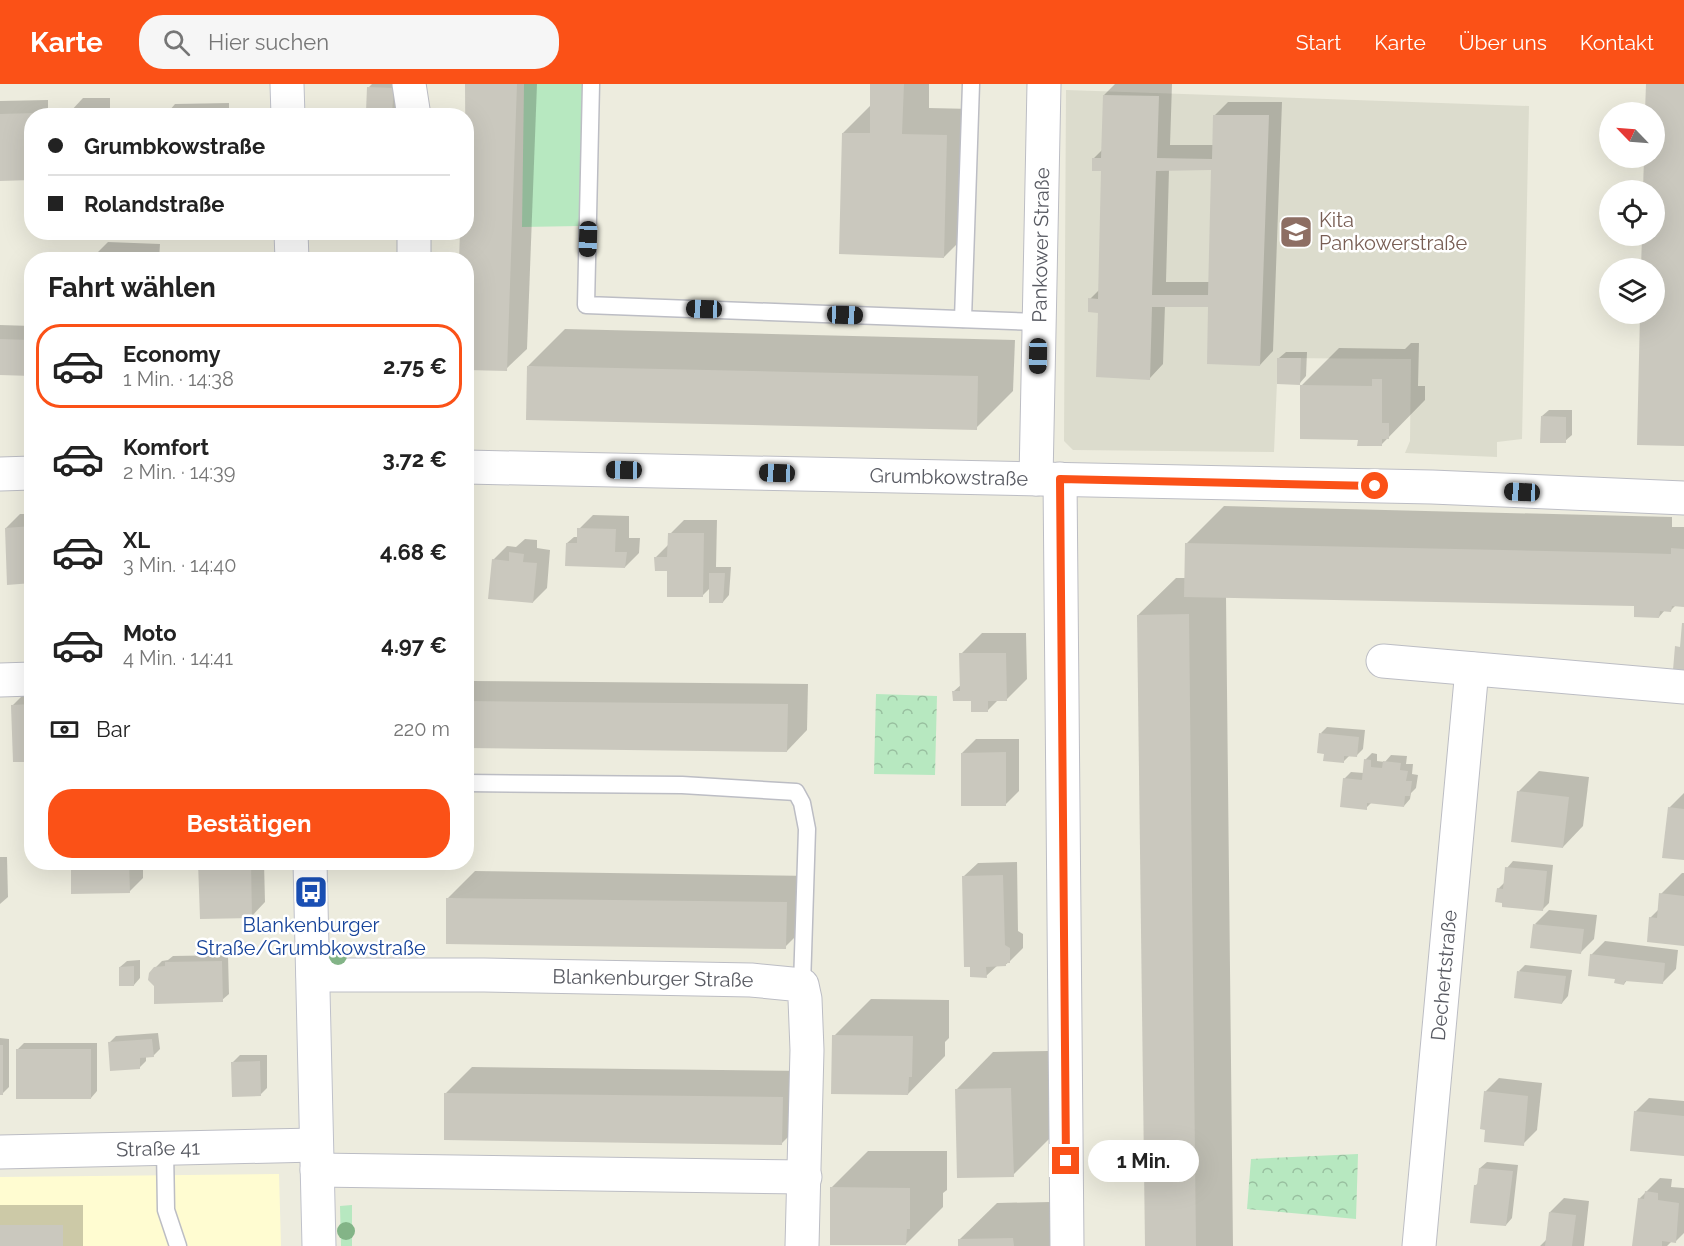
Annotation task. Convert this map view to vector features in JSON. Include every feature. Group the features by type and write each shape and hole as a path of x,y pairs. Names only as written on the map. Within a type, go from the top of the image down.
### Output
{"street":[{"path":"287,84 288,108"},
{"path":"408,84 412,108"},
{"name":"Pankower Straße","path":"1044,84 1038,322 1048,479 1067,1246"},
{"name":"Grumbkowstraße","path":"474,467 1432,488 1684,498"},
{"path":"0,474 24,473"},
{"path":"1383,661 1684,687"},
{"name":"Dechertstraße","path":"1419,1246 1472,669"},
{"path":"0,680 24,679"},
{"path":"310,870 319,1246"},
{"name":"Blankenburger Straße","path":"312,975 484,975 751,980 802,985"},
{"path":"802,985 805,999 807,1050 802,1246"},
{"name":"Straße 41","path":"0,1152 165,1148 316,1158"},
{"path":"316,1158 805,1177"}],"lane":[{"path":"591,84 586,305 1038,322"},
{"path":"963,319 970,84"},
{"path":"474,783 682,785 796,792 802,803 807,829 802,985"},
{"path":"165,1148 166,1210 178,1246"}],"shaded area":[{"name":"Kita Pankowerstraße","path":"1066,90 1529,106 1522,439 1497,442 1497,457 1405,453 1410,441 1411,359 1278,358 1274,452 1073,450 1064,441"},
{"path":"279,1174 281,1246 0,1246 0,1177"}],"green space":[{"path":"524,84 584,84 580,226 522,227"},
{"path":"876,694 937,696 935,775 874,774"},
{"path":"1358,1154 1356,1219 1247,1209 1251,1159"},
{"path":"352,1205 352,1246 341,1246 340,1206"}],"building":[{"path":"465,84 517,84 507,371 474,370 474,252 459,252 460,240 474,240 474,108 465,108"},
{"path":"870,84 904,84 902,134 947,135 944,258 839,254 842,133 870,133"},
{"path":"1646,84 1684,84 1684,446 1637,445 1640,324 1665,324 1665,258 1641,258 1642,246 1665,246 1665,180 1643,180 1644,168 1665,168 1665,102 1645,102"},
{"path":"367,87 394,88 392,108 366,108"},
{"path":"1103,95 1159,96 1157,158 1212,159 1213,115 1269,115 1260,366 1207,364 1208,307 1152,307 1150,380 1096,377 1098,313 1088,312 1088,298 1098,299 1101,171 1092,171 1092,158 1101,158","holes":["1211,170 1208,295 1152,295 1156,171"]},
{"path":"24,113 24,180 0,181 0,114"},
{"path":"0,339 24,340 24,376 0,375"},
{"path":"1277,358 1301,358 1300,385 1277,384"},
{"path":"527,366 978,376 977,430 526,420"},
{"path":"1372,379 1382,379 1382,423 1389,423 1389,439 1382,439 1382,446 1357,446 1358,440 1300,439 1300,385 1372,386"},
{"path":"1541,416 1566,417 1566,443 1540,443"},
{"path":"24,527 24,584 7,585 5,528"},
{"path":"577,528 616,529 615,552 627,552 625,568 565,566 566,543 577,543"},
{"path":"668,533 704,533 703,597 667,597 667,571 655,571 654,557 667,557"},
{"path":"1185,543 1671,554 1671,548 1684,549 1684,607 1672,606 1671,612 1660,611 1659,618 1634,617 1634,606 1184,597"},
{"path":"509,552 524,554 523,562 537,563 533,603 488,599 492,559 509,561"},
{"path":"709,573 725,573 723,603 709,603"},
{"path":"1189,614 1196,1246 1145,1246 1137,615"},
{"path":"1682,623 1684,623 1684,671 1673,670 1675,646 1680,647"},
{"path":"959,653 1006,653 1007,701 988,701 988,712 971,712 971,701 953,701 952,691 960,691"},
{"path":"474,701 788,704 787,752 474,748"},
{"path":"24,704 24,762 13,762 11,705"},
{"path":"1319,733 1359,737 1357,757 1344,756 1344,763 1323,761 1324,754 1317,753"},
{"path":"1006,752 1006,806 961,806 961,753"},
{"path":"1364,759 1371,760 1371,767 1382,768 1383,761 1401,763 1400,770 1408,771 1406,781 1412,781 1410,796 1405,796 1404,807 1367,803 1367,810 1340,807 1343,778 1362,780"},
{"path":"1517,791 1569,797 1563,848 1511,842"},
{"path":"1668,807 1684,809 1684,860 1662,858"},
{"path":"1505,867 1547,871 1543,911 1502,907 1502,903 1495,902 1497,888 1503,889"},
{"path":"71,870 129,870 130,893 71,894"},
{"path":"198,870 251,870 252,918 200,919"},
{"path":"1003,875 1005,945 1010,948 1010,963 1006,963 1006,966 986,967 987,978 970,977 970,967 964,967 962,876"},
{"path":"1659,893 1684,896 1684,946 1647,942 1649,917 1657,918"},
{"path":"446,898 787,902 786,949 446,944"},
{"path":"1533,924 1584,929 1581,954 1530,948"},
{"path":"1590,954 1665,963 1663,984 1625,981 1624,985 1614,983 1615,979 1588,976"},
{"path":"222,961 223,1002 154,1004 154,986 148,980 149,973 154,967 165,966 165,962"},
{"path":"134,966 134,986 119,986 119,967"},
{"path":"1517,971 1566,976 1562,1004 1514,998"},
{"path":"832,1035 913,1036 912,1077 909,1077 908,1095 831,1094"},
{"path":"152,1039 154,1057 140,1058 140,1069 110,1071 108,1042"},
{"path":"0,1045 3,1045 3,1095 0,1095"},
{"path":"16,1049 91,1049 91,1099 16,1099"},
{"path":"260,1061 261,1096 232,1097 231,1062"},
{"path":"1011,1088 1014,1177 957,1178 955,1089"},
{"path":"1484,1091 1528,1096 1524,1146 1484,1142 1485,1130 1480,1129"},
{"path":"444,1093 783,1097 782,1145 444,1140"},
{"path":"1634,1111 1684,1116 1684,1156 1630,1151"},
{"path":"1479,1168 1513,1171 1506,1226 1470,1223 1474,1185 1477,1185"},
{"path":"830,1187 910,1188 910,1229 907,1229 906,1245 830,1245"},
{"path":"1645,1191 1658,1193 1658,1200 1679,1203 1676,1243 1662,1241 1662,1246 1632,1246 1638,1198 1644,1199"},
{"path":"1549,1212 1576,1215 1572,1246 1545,1246"},
{"path":"0,1225 63,1225 63,1246 0,1246"},
{"path":"1013,1238 1014,1246 958,1246 958,1239"}],"place":[{"name":"Kita Pankowerstraße","path":"1296,232"},
{"name":"Blankenburger Straße/Grumbkowstraße","path":"311,892"}],"route":[{"path":"1066,1161 1060,479 1375,486"}]}
